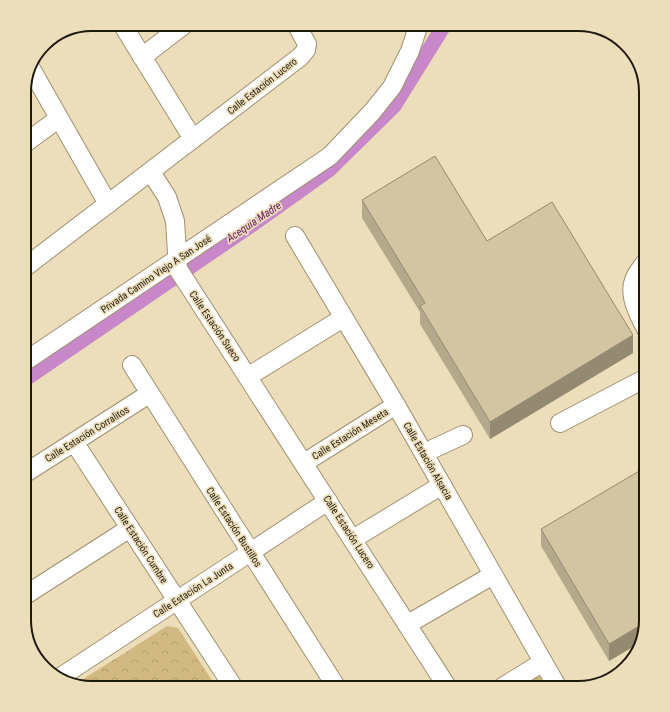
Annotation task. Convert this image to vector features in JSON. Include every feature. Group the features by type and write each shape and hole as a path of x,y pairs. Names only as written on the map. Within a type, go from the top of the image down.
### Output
{"street":[{"path":"126,31 193,139"},
{"path":"142,57 176,31"},
{"name":"Calle Estación Lucero","path":"31,263 152,172 306,50 307,44 300,31"},
{"name":"Privada Camino Viejo A San José","path":"31,357 180,270 330,156 368,117 392,87 410,52 417,31"},
{"path":"34,74 58,119 108,204"},
{"path":"31,139 58,119"},
{"path":"152,172 167,197 175,221 180,270"},
{"name":"Calle Estación Alsacia","path":"295,236 424,453 554,681"},
{"name":"Calle Estación Sueco","path":"180,270 249,376"},
{"path":"639,272 634,280 632,291 639,315"},
{"path":"249,376 343,318"},
{"name":"Calle Estación Bustillos","path":"132,365 333,681"},
{"name":"Calle Estación Lucero","path":"249,376 444,681"},
{"path":"560,423 639,382"},
{"name":"Calle Estación Corralitos","path":"31,470 149,394"},
{"name":"Calle Estación Meseta","path":"304,463 396,405"},
{"path":"424,453 463,435"},
{"name":"Calle Estación Cumbre","path":"74,442 229,681"},
{"path":"353,539 442,485"},
{"name":"Calle Estación La Junta","path":"64,674 328,501"},
{"path":"31,592 130,528"},
{"path":"408,624 493,575"},
{"path":"513,681 544,662"}],"green space":[{"path":"167,626 178,628 212,681 92,681 81,680"},
{"path":"538,673 543,681 523,681"}],"building":[{"path":"435,156 487,241 552,202 633,335 490,422 420,306 425,303 362,200"},
{"path":"639,471 638,626 609,644 541,529"}],"waterway":[{"name":"Acequia Madre","path":"31,375 253,224 329,170 394,106 441,31"}]}
